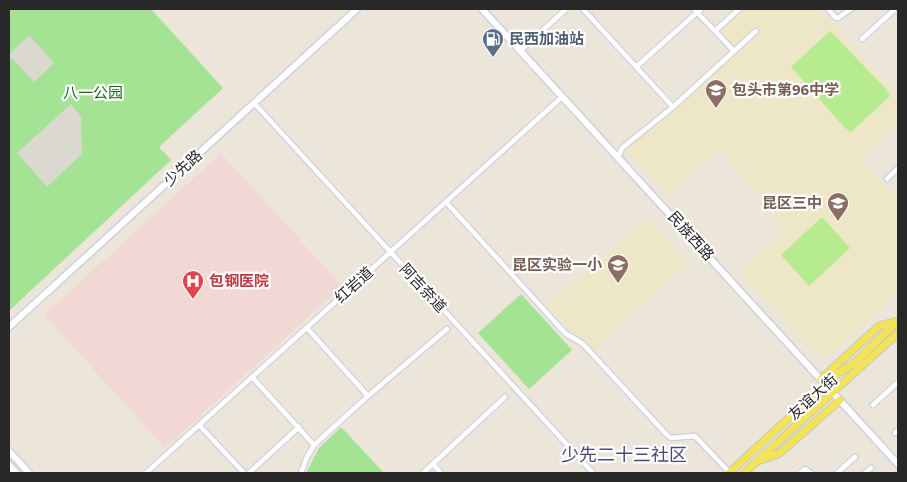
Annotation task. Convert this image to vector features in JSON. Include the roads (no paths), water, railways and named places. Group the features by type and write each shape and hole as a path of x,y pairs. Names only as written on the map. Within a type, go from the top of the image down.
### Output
{"main road":[{"name":"少先路","path":"9,327 357,9"},
{"name":"民族西路","path":"482,9 898,464"},
{"path":"823,382 879,326 898,321"},
{"name":"友谊大街","path":"744,473 833,392 898,321"},
{"name":"友谊大街","path":"729,473 802,406 823,382 855,367 898,333"},
{"path":"756,462 780,453 840,400"},
{"path":"802,406 810,414"},
{"path":"9,451 29,473"},
{"path":"9,465 16,473"}],"street":[{"path":"520,51 566,9"},
{"path":"583,9 673,107"},
{"path":"715,31 739,9"},
{"path":"828,9 838,18 850,9"},
{"path":"862,39 895,9"},
{"path":"636,67 697,10 734,51"},
{"path":"618,157 622,148 673,107 756,31"},
{"name":"红岩道","path":"146,473 562,97"},
{"name":"阿吉奈道","path":"254,103 593,473"},
{"path":"887,179 898,168"},
{"path":"446,202 565,332 582,344 667,435 671,438 695,436 729,473"},
{"path":"307,328 368,396"},
{"path":"301,473 307,456 314,445 447,329"},
{"path":"252,377 314,445"},
{"path":"873,405 898,382"},
{"path":"423,473 506,397"},
{"path":"199,425 244,473"},
{"path":"249,473 299,427"},
{"path":"837,473 855,457"},
{"path":"433,464 441,473"},
{"path":"865,473 871,468"},
{"path":"800,473 805,469 812,473"}],"place":[{"name":"民西加油站","path":"493,58"},
{"name":"包头市第96中学","path":"716,109"},
{"name":"昆区三中","path":"838,222"},
{"name":"昆区实验一小","path":"618,284"},
{"name":"包钢医院","path":"193,300"}],"district":[{"name":"少先二十三社区","path":"624,455"}],"park label":[{"name":"八一公园","path":"93,93"}]}
